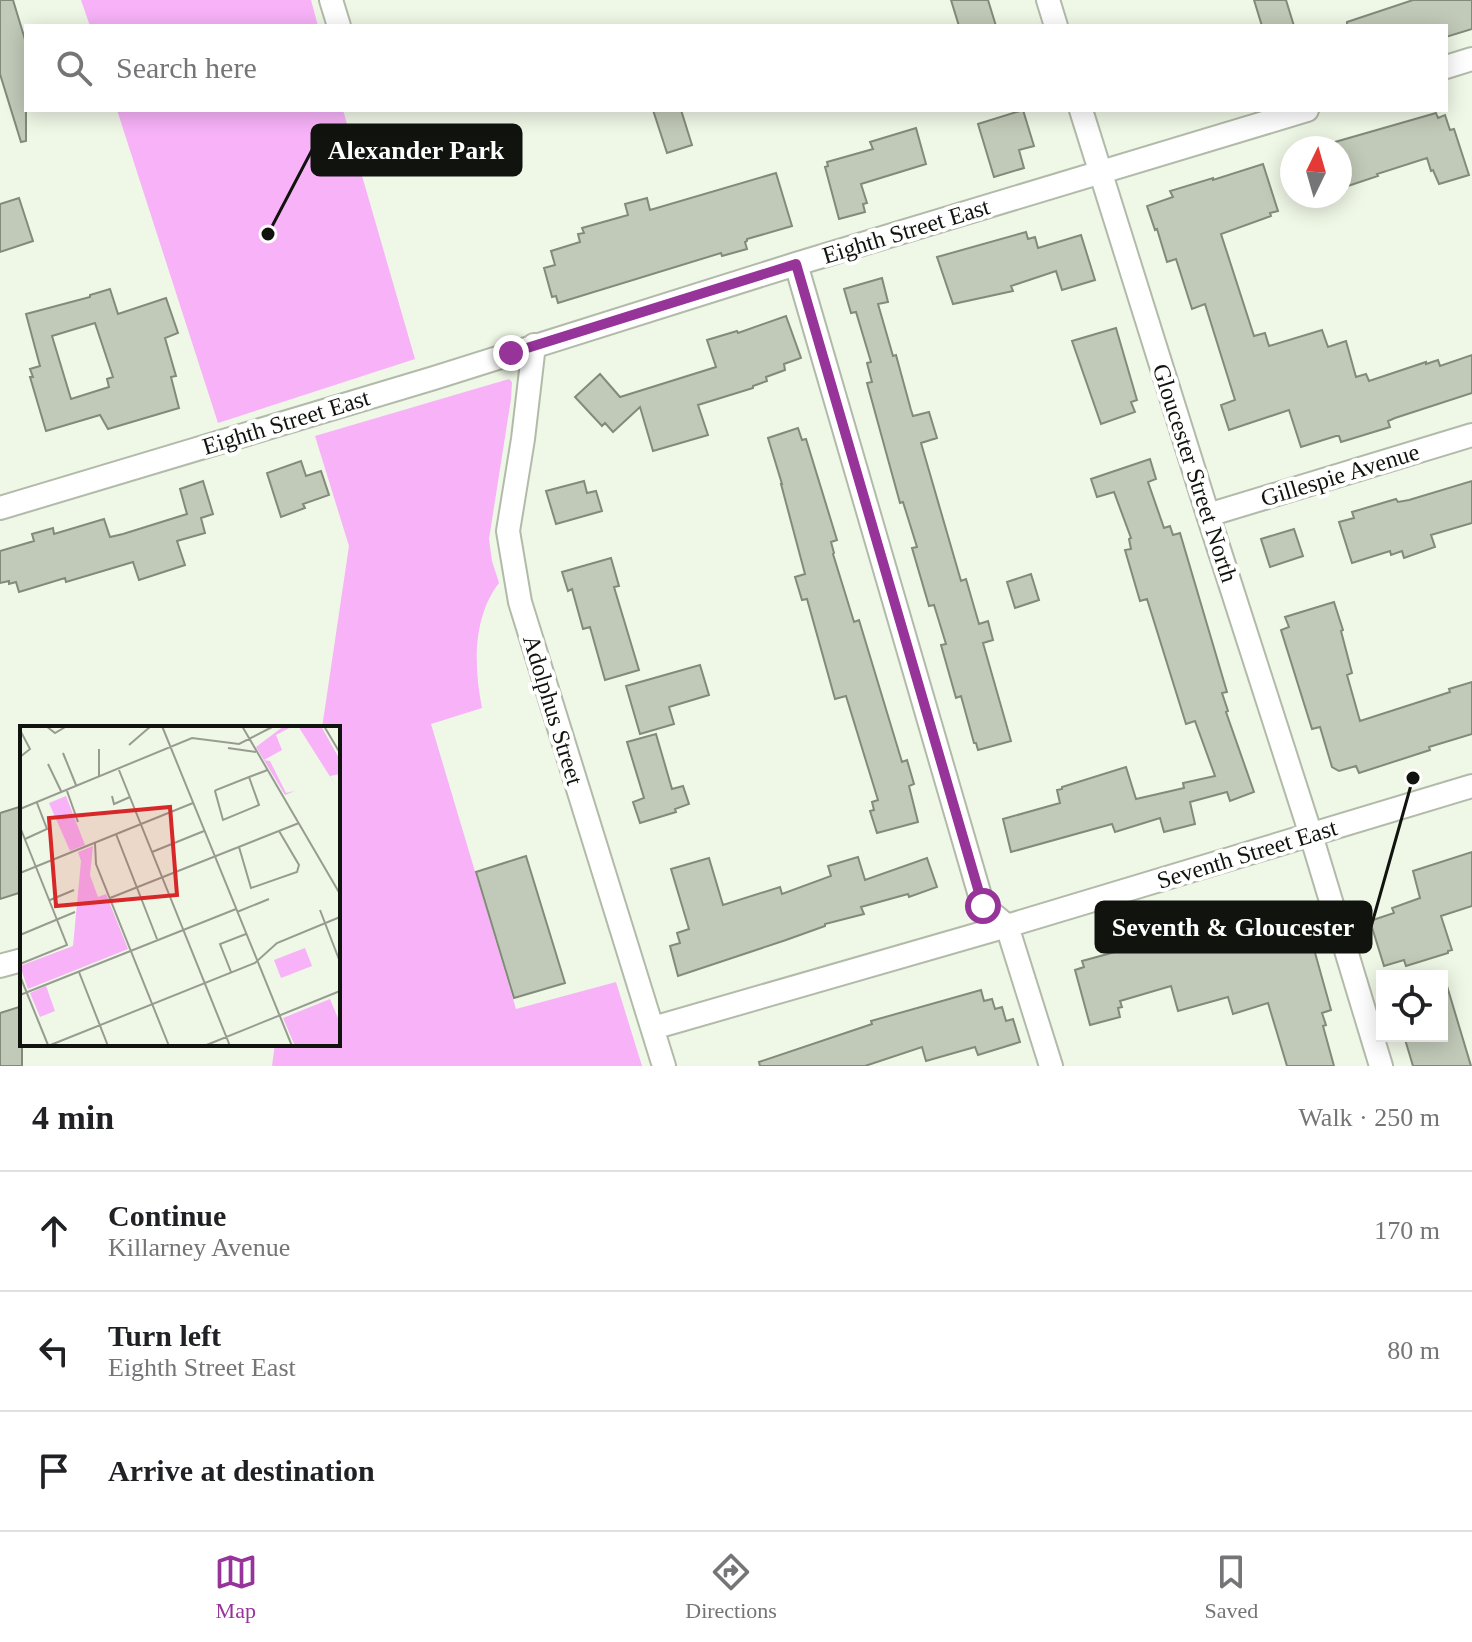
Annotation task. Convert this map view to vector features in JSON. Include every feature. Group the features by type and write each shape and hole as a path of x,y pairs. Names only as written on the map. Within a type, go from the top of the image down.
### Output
{"street":[{"path":"331,0 338,24"},
{"path":"1048,0 1055,24"},
{"path":"1448,66 1472,59"},
{"name":"Gloucester Street North","path":"1082,112 1381,1066"},
{"name":"Eighth Street East","path":"0,508 1300,112"},
{"path":"796,264 983,906 1007,926 1051,1066"},
{"name":"Adolphus Street","path":"534,345 508,531 520,602 664,1066"},
{"name":"Gillespie Avenue","path":"1208,515 1472,435"},
{"name":"Seventh Street East","path":"653,1028 1007,926 1472,786"},
{"path":"0,966 20,961"}],"shaded area":[{"path":"81,0 311,0 317,24 89,24"},
{"path":"118,112 344,112 415,359 218,423"},
{"path":"509,379 512,382 489,539 499,583 484,612 477,643 477,676 482,708 431,724 516,1009 616,982 642,1066 272,1066 275,1046 340,1046 340,726 322,726 349,546 315,436"}],"building":[{"path":"0,0 13,0 24,36 26,141 21,142 0,74"},
{"path":"951,0 988,0 995,24 958,24"},
{"path":"1254,0 1286,0 1293,24 1261,24"},
{"path":"1413,0 1472,0 1472,29 1448,36 1448,24 1347,22"},
{"path":"654,112 682,112 692,145 667,153"},
{"path":"1024,112 1034,146 1019,150 1024,168 994,177 978,124"},
{"path":"1436,113 1438,118 1445,115 1450,130 1454,129 1469,175 1439,184 1427,158 1352,185 1352,137"},
{"path":"916,128 926,164 861,184 867,203 863,204 865,212 839,219 825,167 828,166 827,162 873,149 870,142"},
{"path":"1263,164 1278,211 1221,234 1254,336 1265,333 1269,346 1322,330 1328,347 1346,341 1356,377 1366,374 1369,381 1426,362 1438,360 1440,366 1472,355 1472,393 1395,418 1388,421 1390,427 1341,442 1336,436 1301,447 1289,410 1229,430 1221,405 1235,400 1205,304 1192,309 1176,259 1167,262 1147,206 1173,197 1170,191"},
{"path":"776,173 792,226 747,239 747,249 722,256 721,253 558,303 556,296 552,297 544,268 555,265 551,251 580,242 578,234 584,233 582,228 628,215 625,204 647,198 650,210"},
{"path":"19,198 33,241 0,252 0,204"},
{"path":"1026,232 1028,239 1035,237 1038,248 1081,235 1095,280 1062,290 1056,271 1011,286 1013,291 953,304 937,257"},
{"path":"882,278 888,302 878,304 913,416 929,412 937,438 921,443 961,581 966,579 979,624 988,621 993,640 983,643 1011,741 978,750 961,696 956,698 941,645 946,644 934,605 929,606 912,548 917,547 903,502 900,503 867,383 872,382 867,363 871,362 856,312 851,313 844,289"},
{"path":"110,289 118,314 166,298 178,333 165,338 176,376 171,377 179,408 108,429 100,415 46,431 30,377 33,377 30,369 40,366 26,314","holes":["95,323 113,377 107,379 109,387 71,399 52,336"]},
{"path":"786,316 801,358 784,364 785,370 766,377 767,381 753,388 698,405 708,435 653,451 640,407 613,432 605,423 602,426 575,397 600,374 620,397 716,367 707,340"},
{"path":"1116,328 1137,400 1131,402 1135,412 1101,424 1072,341"},
{"path":"798,428 802,440 806,439 837,540 831,542 833,554 854,622 859,620 902,762 907,760 914,784 909,786 918,822 877,833 870,811 874,810 872,802 878,800 846,696 835,699 807,599 802,600 795,577 805,574 768,438"},
{"path":"1150,459 1156,479 1148,482 1164,528 1170,526 1173,535 1180,533 1227,692 1222,693 1226,712 1254,792 1230,801 1227,792 1190,802 1195,824 1164,832 1160,818 1115,832 1112,824 1011,852 1003,819 1060,803 1057,790 1062,787 1126,767 1136,799 1184,788 1183,783 1215,776 1195,721 1186,724 1147,599 1140,601 1125,550 1131,549 1131,538 1114,492 1097,497 1091,479"},
{"path":"301,461 306,476 321,471 329,495 303,504 305,508 281,517 267,473"},
{"path":"203,481 213,514 201,518 205,533 177,541 185,565 139,580 133,562 19,592 16,582 0,583 0,551 34,541 32,534 53,528 54,534 104,519 110,537 123,534 187,514 180,489"},
{"path":"584,481 587,493 596,491 602,511 556,524 546,491"},
{"path":"1472,481 1472,523 1431,535 1435,547 1404,558 1402,551 1391,555 1390,551 1352,563 1339,522 1354,518 1352,512 1396,499 1398,502 1409,500"},
{"path":"1294,529 1303,556 1270,567 1261,539"},
{"path":"611,558 619,586 614,587 639,670 605,680 590,627 583,629 572,589 568,591 562,572"},
{"path":"1031,574 1039,600 1015,608 1007,582"},
{"path":"1334,602 1352,673 1347,675 1360,721 1472,682 1472,734 1359,773 1356,766 1339,771 1332,767 1320,727 1312,729 1281,630 1289,627 1285,617"},
{"path":"700,665 709,695 669,707 674,724 640,734 626,686"},
{"path":"656,734 672,789 683,786 689,804 675,809 676,812 640,823 633,802 644,798 627,742"},
{"path":"20,807 20,893 0,899 0,813"},
{"path":"1472,852 1472,906 1441,916 1452,950 1406,966 1404,960 1384,966 1370,921 1394,913 1392,908 1420,898 1413,871"},
{"path":"526,856 565,983 514,998 476,872"},
{"path":"858,857 865,880 927,858 937,887 909,897 908,894 861,907 864,914 825,924 678,976 670,946 680,943 677,933 689,929 671,869 709,858 723,905 780,887 782,894 831,876 828,866"},
{"path":"1289,911 1300,945 1312,942 1331,1010 1322,1013 1334,1066 1287,1066 1268,1003 1233,1014 1228,997 1178,1011 1171,986 1120,1001 1120,1017 1090,1025 1075,970 1084,967 1082,961 1155,939 1158,946 1188,938 1189,941"},
{"path":"1448,989 1471,1066 1413,1066 1406,1042 1448,1042"},
{"path":"981,990 984,1001 992,999 995,1009 1002,1007 1006,1021 1013,1019 1020,1042 978,1055 975,1047 926,1061 922,1047 865,1066 760,1066 759,1062 872,1024 871,1021"},
{"path":"20,1007 22,1066 0,1066 0,1013"}],"place":[{"name":"Alexander Park","path":"268,234"},
{"name":"Seventh & Gloucester","path":"1413,778"}],"route":[{"path":"511,353 796,264 983,906"}]}
